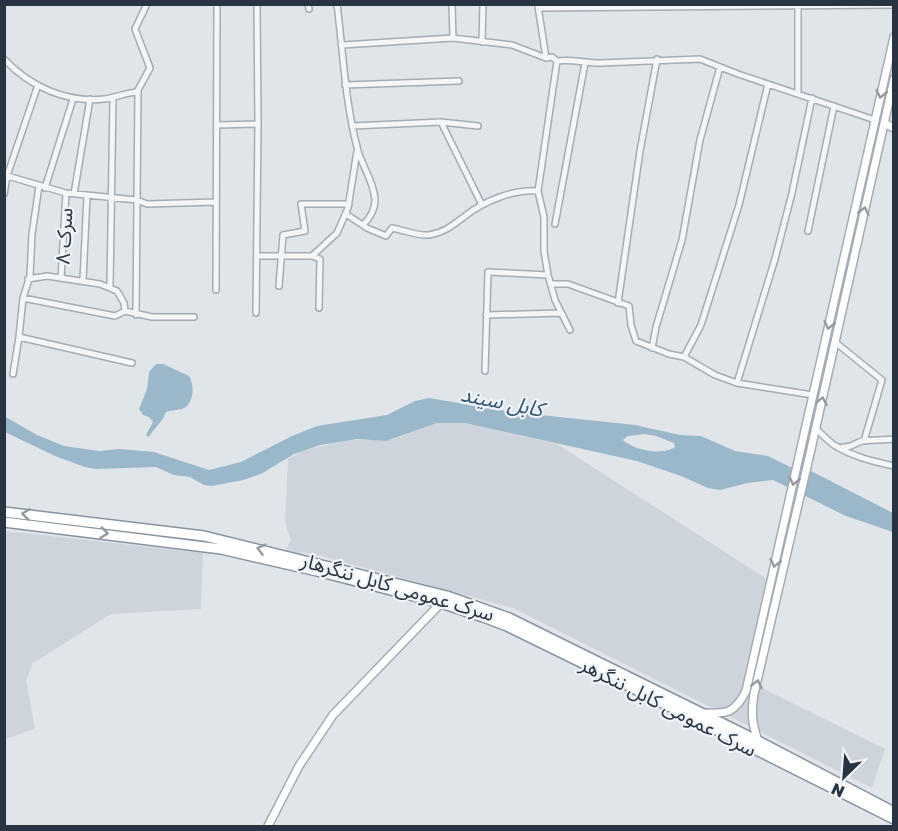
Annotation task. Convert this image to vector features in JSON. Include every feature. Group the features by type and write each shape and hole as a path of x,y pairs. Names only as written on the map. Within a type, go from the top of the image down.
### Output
{"highway":[{"name":"سرک عمومی کابل ننگرهار","path":"4,512 62,524 220,549 444,600 509,618 758,741 894,812"},
{"name":"سرک عمومی کابل ننگرهار","path":"4,522 62,524"},
{"name":"سرک عمومی کابل ننگرهر","path":"444,600 507,626 894,819"}],"street":[{"path":"136,315 138,90 150,68 135,29 147,4"},
{"path":"216,290 217,4"},
{"path":"256,313 257,4"},
{"path":"337,4 345,85 352,126 357,150 375,199 372,213 363,225"},
{"path":"452,4 453,38"},
{"path":"482,42 483,4"},
{"path":"798,5 798,94"},
{"path":"546,58 538,6 894,5"},
{"path":"701,713 718,714 730,711 739,704 746,691 894,36"},
{"path":"342,45 453,38 512,45 546,58 552,57 556,61 572,59 585,63 700,59 875,120"},
{"path":"618,303 640,151 657,59"},
{"path":"5,60 38,85 73,99 113,97 138,90"},
{"path":"556,61 538,191 544,218 544,251 548,275 561,313 570,330"},
{"path":"555,224 585,63"},
{"path":"652,348 681,240 700,140 720,67"},
{"path":"758,741 752,718 754,694 894,79"},
{"path":"345,85 459,81"},
{"path":"684,357 700,325 739,205 768,84"},
{"path":"4,194 6,176 38,85"},
{"path":"110,288 113,97"},
{"path":"737,383 775,259 812,98"},
{"path":"13,374 42,187 73,99"},
{"path":"74,194 90,99"},
{"path":"808,231 834,106"},
{"path":"352,126 441,122 478,126"},
{"path":"441,122 482,205"},
{"path":"884,123 894,128"},
{"path":"217,125 258,124"},
{"path":"312,256 337,233 349,204 357,150"},
{"path":"6,176 66,194 137,200 147,204 216,202"},
{"path":"345,214 386,236 392,228 427,235 451,228 464,216 482,205 525,190 538,191"},
{"name":"سرک ۸","path":"61,278 66,194"},
{"path":"83,280 87,196"},
{"path":"279,286 283,236 305,231 301,204 349,204"},
{"path":"257,256 312,256 321,262 319,308"},
{"path":"485,371 488,272 548,275"},
{"path":"28,279 47,276 83,280 110,288 119,295 126,311 136,315 194,317"},
{"path":"551,284 568,284 629,306 636,341 684,357 715,375 737,383 813,395"},
{"path":"23,298 115,316 126,311"},
{"path":"835,298 844,300"},
{"path":"486,315 561,313"},
{"path":"20,337 132,363"},
{"path":"835,342 882,380 864,441"},
{"path":"816,429 834,445 848,448 864,441 894,439"},
{"path":"841,447 853,457 894,466"},
{"path":"268,826 299,766 333,715 444,600"}],"shaded area":[{"path":"437,423 465,423 557,444 764,577 779,607 750,682 885,749 872,788 513,608 310,553 285,552 291,540 285,522 288,459 304,450 348,440 391,440"},
{"path":"5,531 203,553 201,609 111,614 33,663 26,680 35,729 5,739"}],"water":[{"path":"156,364 163,364 189,376 192,394 186,407 166,412 149,437 146,435 153,422 139,409 147,389 149,372"},
{"path":"429,398 512,412 635,425 680,435 701,436 735,451 768,456 790,467 809,470 893,513 893,532 846,516 773,480 747,483 720,490 708,488 637,461 465,423 437,423 386,441 357,439 320,445 294,454 261,474 212,486 156,467 96,469 85,467 55,456 5,432 4,416 37,435 64,446 99,451 119,449 154,452 209,470 241,462 317,426 387,415 415,401","holes":["645,434 674,443 675,447 670,450 648,451 634,447 623,440 628,436"]}],"water label":[{"name":"کابل سيند","path":"502,401"}]}
